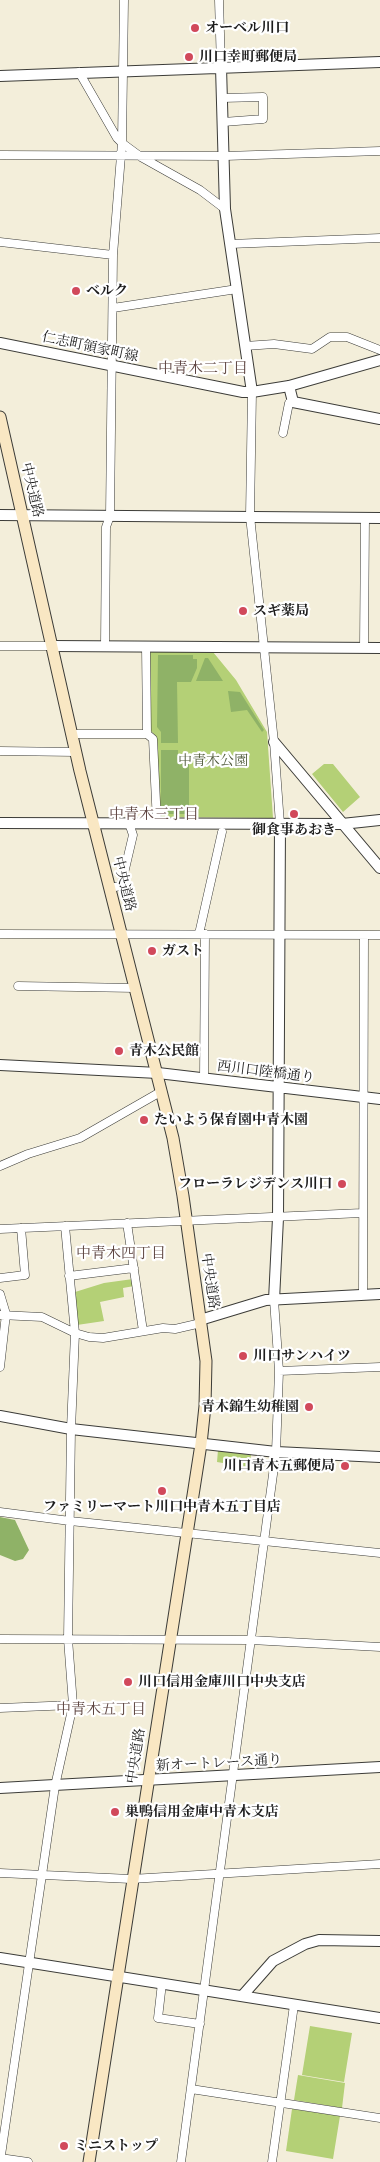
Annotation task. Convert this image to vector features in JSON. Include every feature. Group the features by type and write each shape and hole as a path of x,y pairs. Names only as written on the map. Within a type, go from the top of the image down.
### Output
{"main road":[{"name":"中央道路","path":"0,424 92,823 158,1073 174,1146 201,1322 206,1382 200,1444 131,1879 89,2162"}],"street":[{"path":"104,646 106,527 110,516 112,308 119,157 122,143 124,0"},
{"path":"181,2162 276,1452 279,1371 274,1300 278,1218 281,935 280,824 274,742 250,516 252,392 225,209 219,0"},
{"path":"0,76 221,66 380,62"},
{"path":"79,72 108,123 122,143 141,157 200,190 225,209"},
{"path":"222,98 263,97 263,119 223,122"},
{"path":"0,155 141,157 380,151"},
{"path":"230,244 380,238"},
{"path":"0,242 114,254"},
{"path":"112,308 237,289"},
{"path":"245,346 274,344 312,349 330,337 347,337 380,350"},
{"name":"仁志町領家町線","path":"0,342 232,390 252,392 289,386 380,360"},
{"path":"289,386 293,402"},
{"path":"282,433 289,403 293,402 380,419"},
{"path":"0,516 380,518"},
{"path":"364,517 364,648"},
{"path":"0,646 380,648"},
{"path":"146,646 147,734"},
{"path":"72,734 147,734 153,739 157,823"},
{"path":"274,742 380,868"},
{"path":"0,750 76,752"},
{"path":"0,823 342,824 380,820"},
{"path":"109,888 121,886 133,835 129,823"},
{"path":"204,1079 202,934 222,832"},
{"path":"0,934 380,935"},
{"path":"363,1295 364,935"},
{"path":"18,986 135,988"},
{"name":"西川口陸橋通り","path":"0,1065 158,1073 380,1099"},
{"path":"0,1166 28,1154 80,1138 162,1091"},
{"path":"0,1228 278,1218 362,1213"},
{"path":"128,1223 143,1331"},
{"path":"0,2162 55,1786 73,1705 68,1639 71,1429 75,1333 65,1226"},
{"path":"0,1278 25,1275 21,1228"},
{"path":"69,1276 134,1268"},
{"path":"0,1294 3,1315 0,1367"},
{"path":"3,1315 42,1317 75,1333 103,1338 163,1328 175,1329 274,1300 380,1294"},
{"path":"279,1371 380,1367"},
{"path":"0,1416 71,1429 200,1444 276,1452 380,1457"},
{"path":"0,1512 70,1522 380,1552"},
{"path":"0,1639 251,1640 380,1647"},
{"path":"0,1708 73,1705"},
{"name":"新オートレース通り","path":"0,1788 380,1767"},
{"path":"0,1873 131,1879 380,1864"},
{"path":"243,1996 273,1961 304,1944 319,1940 380,1940"},
{"path":"0,1958 380,2018"},
{"path":"162,1984 158,2018 200,2024"},
{"path":"272,2162 294,2005"},
{"path":"190,2089 380,2118"},
{"path":"0,2158 28,2162"}],"green space":[{"name":"中青木公園","path":"152,650 213,652 236,680 267,732 273,818 162,817 159,814 157,737 150,730 149,654"},
{"path":"158,655 193,655 193,659 197,659 197,668 191,682 177,682 178,743 161,743 161,732 157,727"},
{"path":"205,658 208,658 223,681 196,681"},
{"path":"228,691 240,692 264,730 262,732 247,710 231,712"},
{"path":"161,750 178,750 178,762 189,762 189,814 161,814"},
{"path":"324,764 333,764 360,797 343,812 312,774"},
{"path":"133,1279 134,1286 123,1288 124,1297 100,1302 104,1321 77,1325 75,1292 104,1283"},
{"path":"218,1450 251,1455 249,1470 235,1468 236,1459 224,1457 223,1463 217,1462"},
{"path":"0,1517 15,1520 29,1550 23,1559 15,1561 0,1555"},
{"path":"310,2026 352,2033 344,2082 302,2075"},
{"path":"298,2075 345,2083 342,2108 294,2100"},
{"path":"292,2109 340,2116 333,2159 286,2151"}],"place":[{"name":"オーベル川口","path":"195,28"},
{"name":"川口幸町郵便局","path":"189,57"},
{"name":"ベルク","path":"76,291"},
{"name":"スギ薬局","path":"243,611"},
{"name":"御食事あおき","path":"294,814"},
{"name":"ガスト","path":"152,951"},
{"name":"青木公民館","path":"119,1051"},
{"name":"たいよう保育園中青木園","path":"144,1120"},
{"name":"フローラレジデンス川口","path":"342,1184"},
{"name":"川口サンハイツ","path":"243,1356"},
{"name":"青木錦生幼稚園","path":"309,1407"},
{"name":"川口青木五郵便局","path":"345,1466"},
{"name":"ファミリーマート川口中青木五丁目店","path":"162,1491"},
{"name":"川口信用金庫川口中央支店","path":"128,1682"},
{"name":"巣鴨信用金庫中青木支店","path":"115,1812"},
{"name":"ミニストップ","path":"64,2146"}],"district":[{"name":"中青木二丁目","path":"203,369"},
{"name":"中青木三丁目","path":"154,815"},
{"name":"中青木四丁目","path":"121,1254"},
{"name":"中青木五丁目","path":"101,1710"}]}
